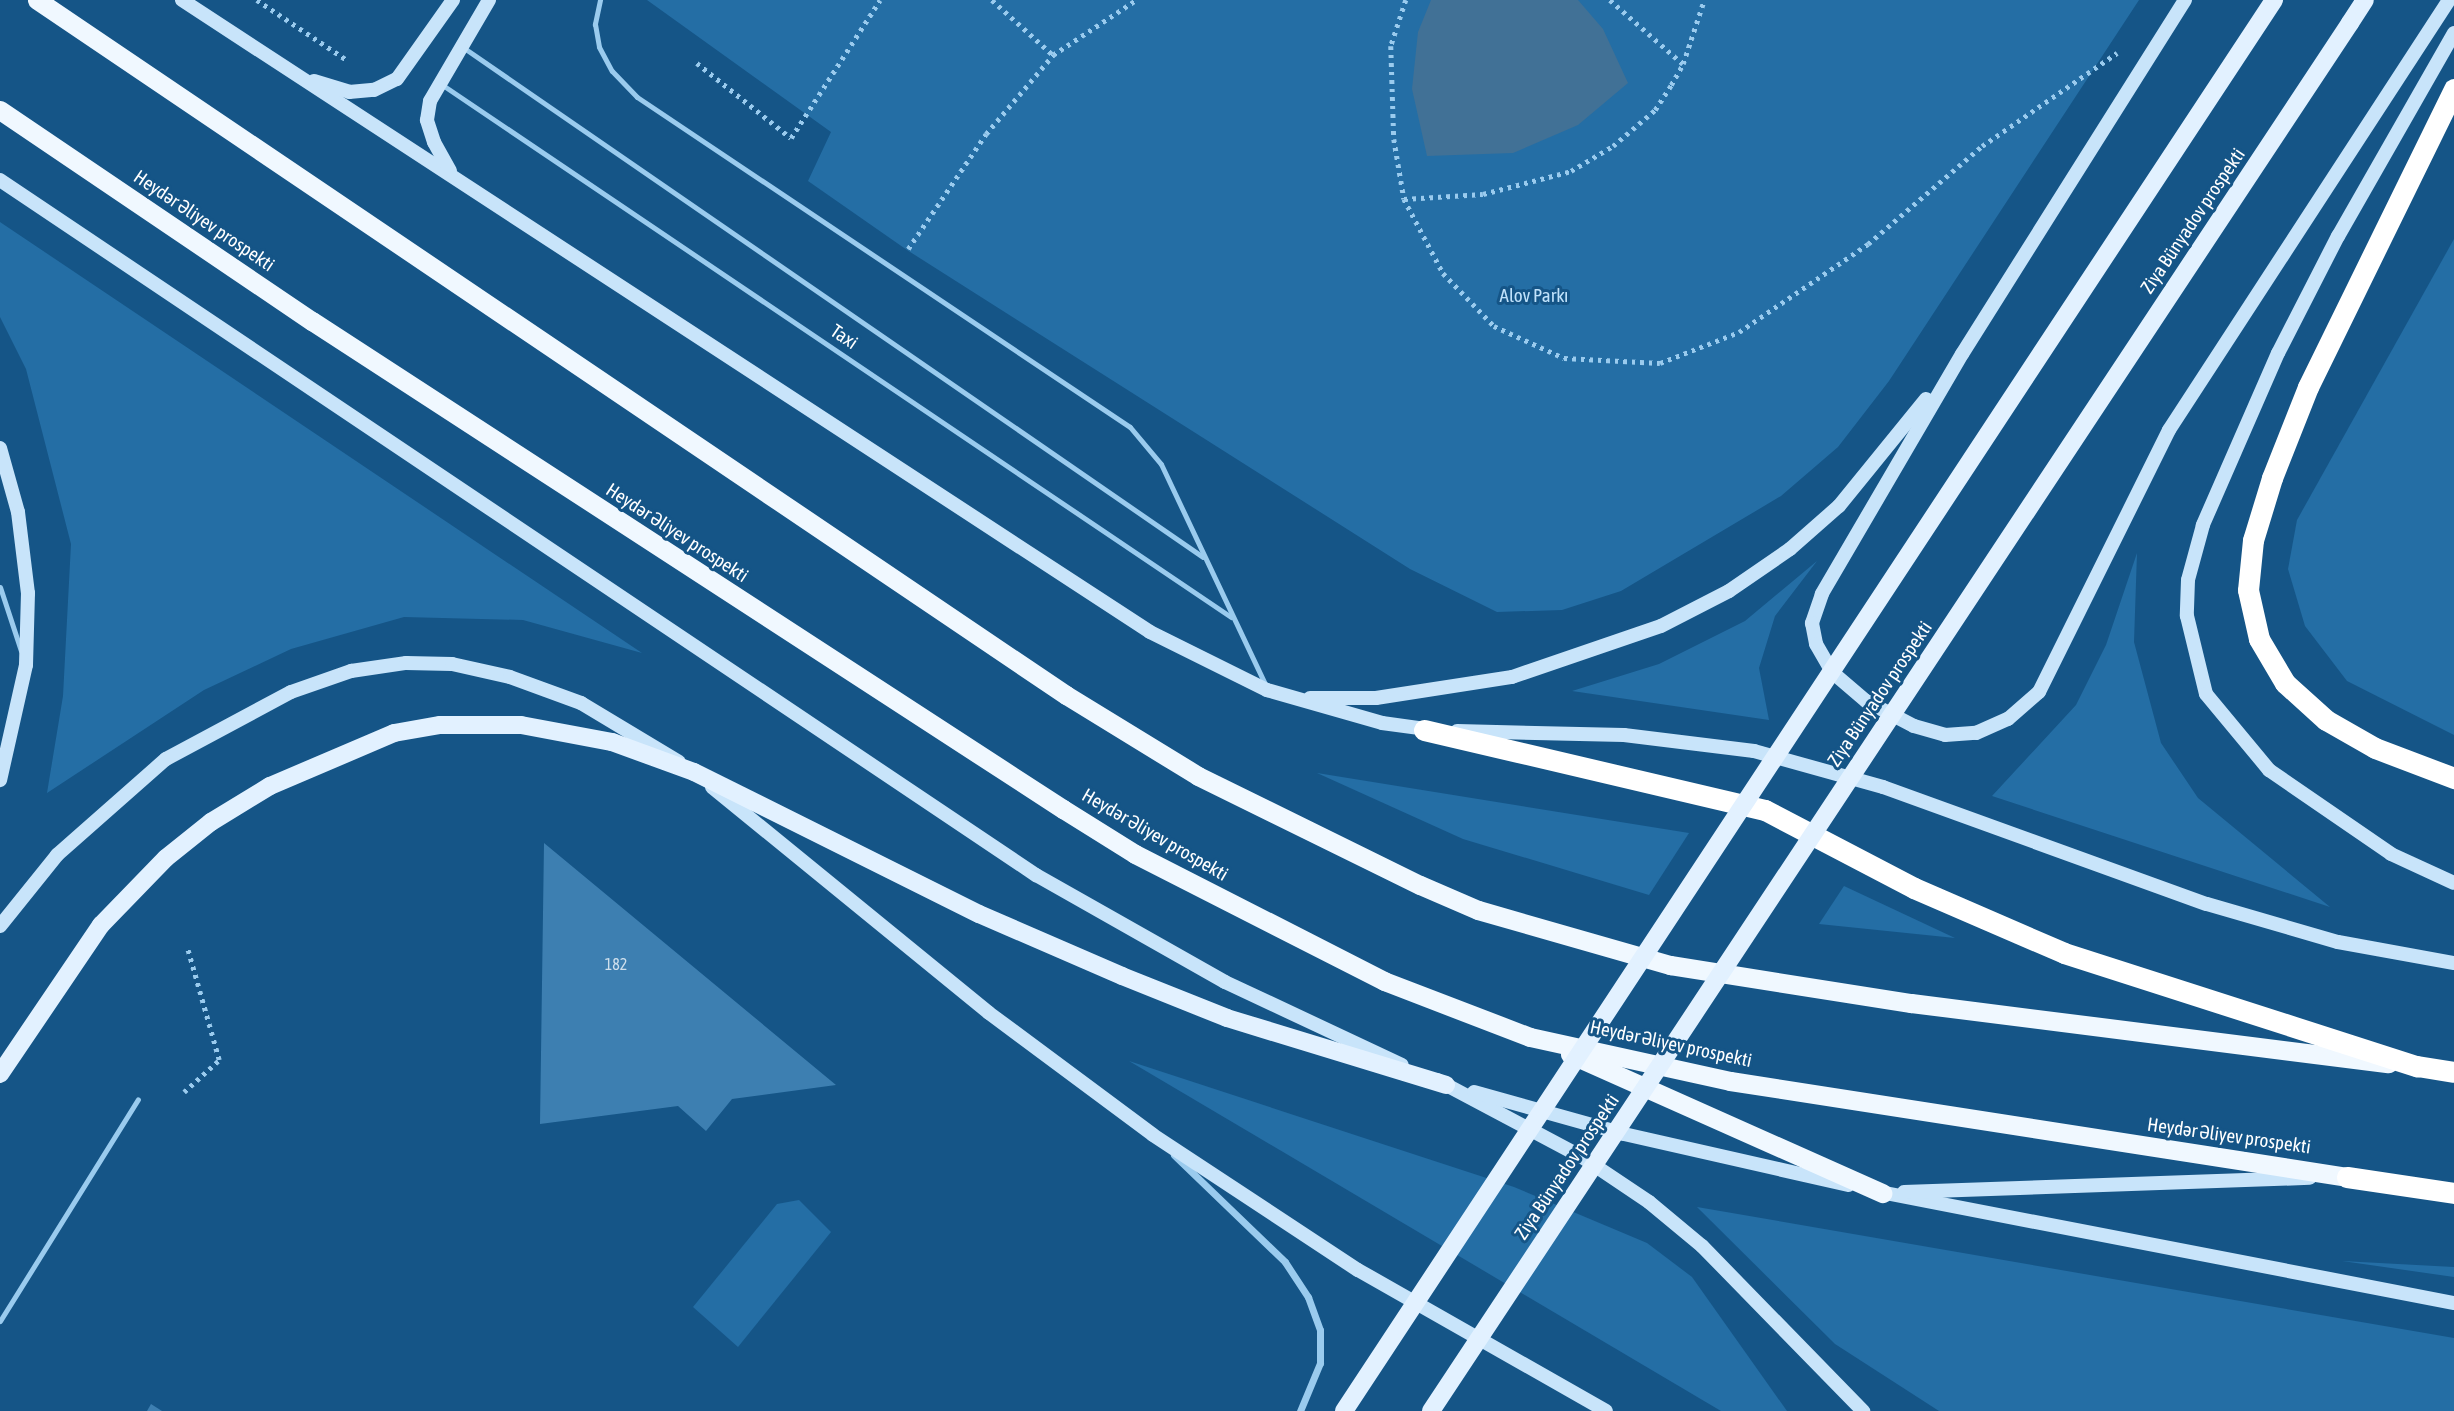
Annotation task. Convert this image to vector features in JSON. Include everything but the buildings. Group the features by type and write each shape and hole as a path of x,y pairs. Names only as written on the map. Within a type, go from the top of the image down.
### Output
{"highway":[{"path":"37,0 1066,695 1198,776 1408,880 1478,910 1670,965 1911,1003 2454,1072"},
{"path":"2454,89 2308,387 2260,515 2248,590 2259,639 2285,683 2326,720 2375,748 2454,778"},
{"name":"Heydər Əliyev prospekti","path":"0,110 312,321 1115,841 1384,982 1530,1037 1824,1097 2454,1192"},
{"path":"1424,730 1765,810 1914,888 2064,953 2417,1066"},
{"path":"1530,1037 1882,1193"}],"main road":[{"path":"181,0 1150,632 1267,690 1424,730 1624,735 1754,751 1883,787 2207,904 2337,942 2454,963"},
{"path":"299,77 349,92 386,84 414,61 453,0"},
{"path":"453,175 433,142 427,120 437,81 489,0"},
{"path":"2185,0 1962,354 1822,594 1812,624 1816,644 1832,672 1866,702 1914,726 1945,735 1976,733 2008,719 2039,692 2062,654 2124,514 2169,430 2449,0"},
{"path":"1344,1411 2274,0"},
{"name":"Ziya Bünyadov prospekti","path":"1431,1411 2365,0"},
{"path":"2454,33 2338,236 2278,353 2203,525 2188,580 2187,616 2206,694 2269,770 2391,854 2454,883"},
{"path":"0,180 1036,875 1224,982 1446,1085 1582,1157 1649,1202 1702,1246 1863,1411"},
{"path":"1293,698 1376,698 1512,677 1673,620 1730,591 1790,549 1839,506 1962,354"},
{"path":"0,448 18,512 28,593 26,665 0,780"},
{"path":"0,926 57,855 166,758 290,692 351,671 406,663 452,664 510,677 581,702 694,772 979,914 1227,1018 1446,1085 1637,1138 1882,1193 2454,1303"},
{"path":"0,1074 101,925 166,858 211,822 270,786 358,745 440,725 521,725 612,741 694,772 989,1013 1153,1135 1359,1270 1606,1411"},
{"path":"1882,1193 2347,1177"}],"street":[{"path":"1153,1135 1285,1262 1308,1297 1320,1330 1320,1363 1300,1411"}],"lane":[{"path":"600,0 595,24 598,47 612,71 637,97 1129,427 1161,464 1267,690"},
{"name":"Taxi","path":"460,44 1205,558"},
{"name":"Taxi","path":"437,81 1234,618"},
{"path":"0,587 26,665"},
{"path":"0,1321 138,1099"}],"path":[{"path":"257,0 351,62"},
{"path":"696,63 791,138 880,0"},
{"path":"992,0 1053,55"},
{"path":"907,250 986,134 1053,55 1136,0"},
{"path":"1406,0 1391,46 1394,139 1404,199 1443,273 1494,326 1564,358 1660,363 1750,325 1868,244 1982,146 2123,48"},
{"path":"1610,0 1683,64"},
{"path":"1404,199 1483,194 1571,172 1613,146 1655,110 1683,64 1704,0"},
{"path":"184,1093 219,1060 187,947"}],"green space":[{"name":"Alov Parkı","path":"647,0 2139,0 1889,381 1838,447 1781,496 1621,591 1562,610 1497,612 1410,569 907,250 808,181 831,132"},
{"path":"0,222 642,653 523,620 404,617 291,649 204,690 47,793 63,696 71,544 26,369 0,317"},
{"path":"2454,239 2454,735 2347,681 2305,626 2288,569 2297,520"},
{"path":"2137,553 2134,642 2161,743 2198,798 2330,907 1992,796 2076,705 2106,645"},
{"path":"1817,561 1775,616 1759,668 1769,720 1572,691 1659,664 1745,621"},
{"path":"1317,773 1689,833 1649,895 1463,839"},
{"path":"1844,886 1955,938 1819,924"},
{"path":"1129,1061 1514,1187 1647,1243 1692,1277 1787,1411 1721,1411"},
{"path":"799,1200 831,1232 738,1347 693,1307 777,1204"},
{"path":"1697,1207 2454,1338 2454,1411 1939,1411 1835,1344"},
{"path":"2342,1261 2454,1267 2454,1277"}],"shaded area":[{"path":"1431,0 1578,0 1603,29 1628,83 1578,125 1513,153 1427,156 1412,89 1418,32"}]}
